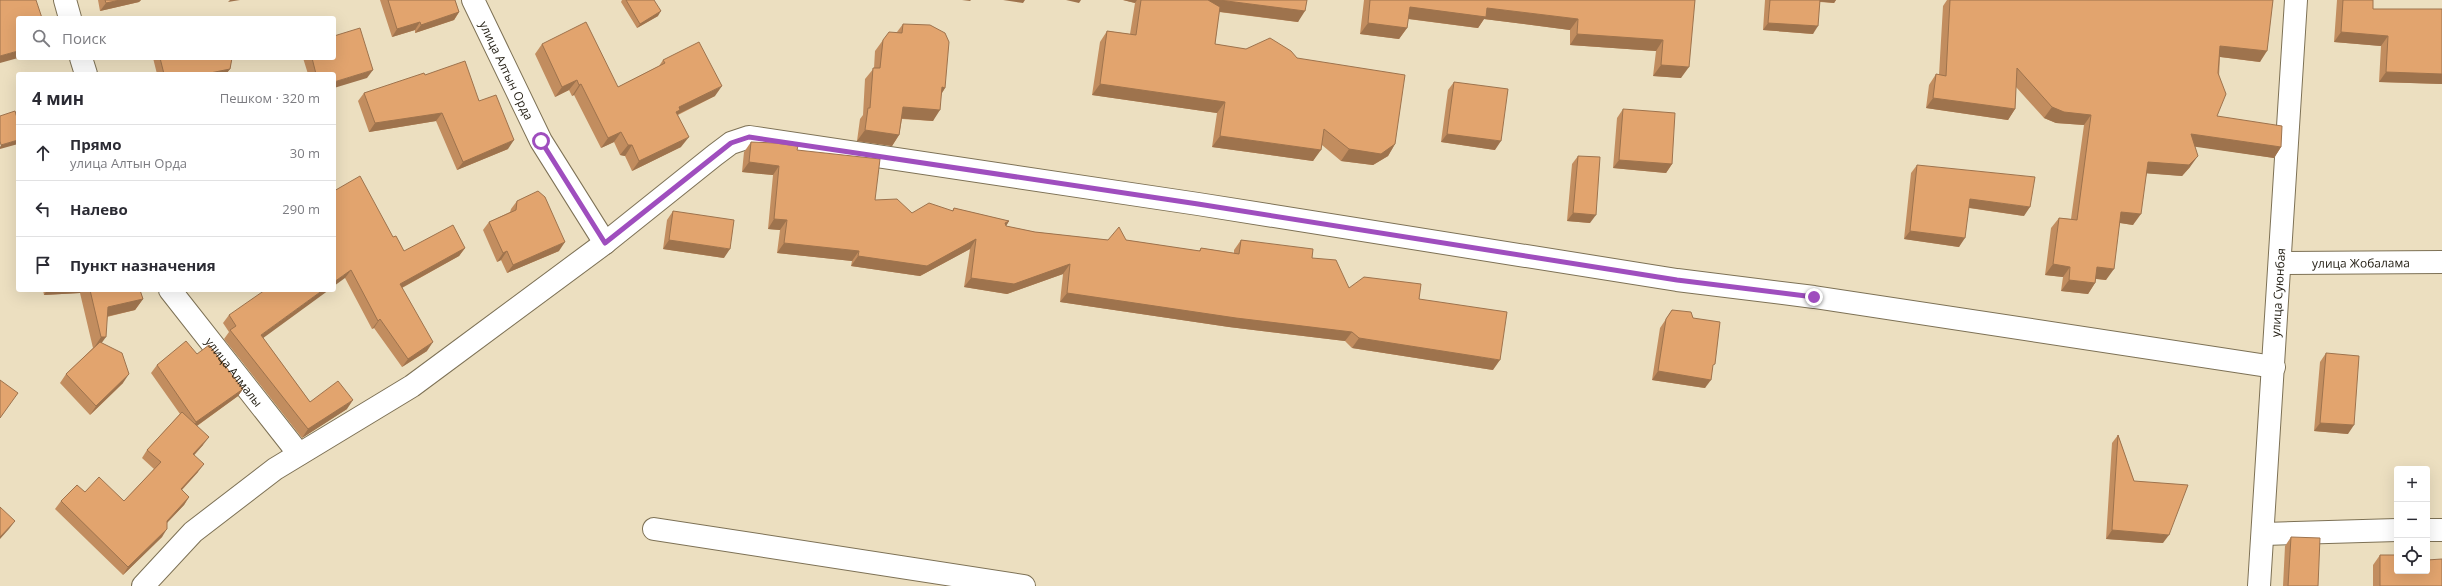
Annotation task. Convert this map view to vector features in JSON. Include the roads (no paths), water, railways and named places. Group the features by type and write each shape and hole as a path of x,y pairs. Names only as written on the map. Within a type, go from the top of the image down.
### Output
{"street":[{"path":"65,0 69,16"},
{"name":"улица Алтын Орда","path":"473,0 541,141 605,243"},
{"name":"улица Суюнбая","path":"2259,586 2264,534 2296,0"},
{"path":"82,60 85,72"},
{"path":"143,586 192,532 275,469 412,386 605,243 731,143 749,137 1206,205 1677,280 1822,298 2274,367"},
{"name":"улица Жобалама","path":"2280,263 2442,262"},
{"name":"улица Алмалы","path":"172,292 299,454"},
{"path":"654,529 1024,586"},
{"path":"2264,534 2394,530"},
{"path":"2430,530 2442,530"}]}
